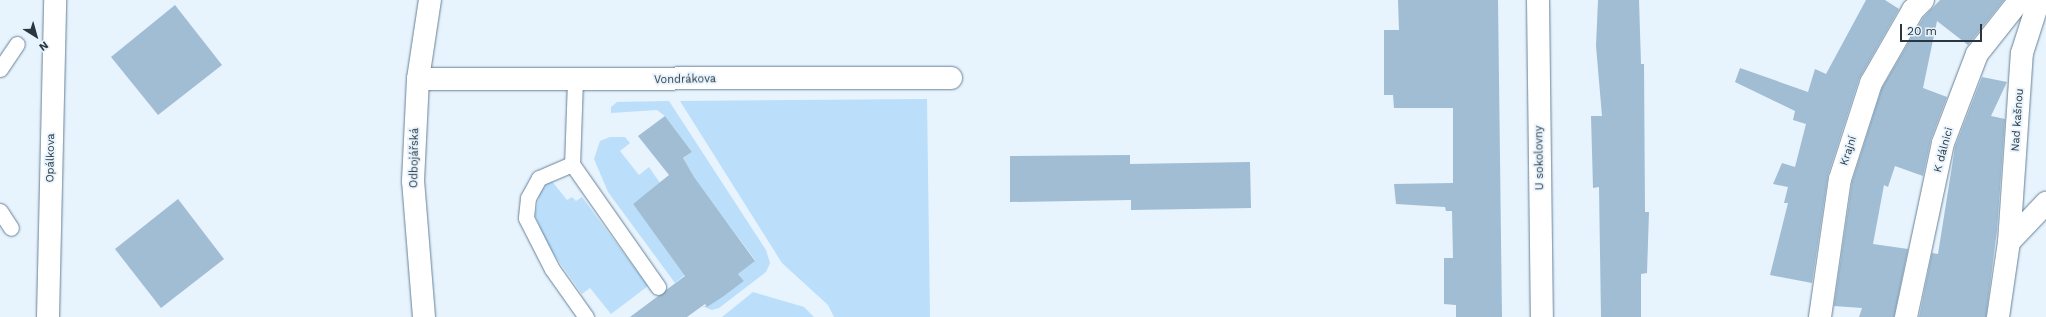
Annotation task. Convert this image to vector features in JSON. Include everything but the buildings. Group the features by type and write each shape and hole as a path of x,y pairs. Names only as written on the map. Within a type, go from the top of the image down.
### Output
{"street":[{"name":"Opálkova","path":"48,317 55,0"},
{"name":"Odbojářská","path":"424,317 413,181 418,79 430,0"},
{"name":"U sokolovny","path":"1538,0 1542,317"},
{"name":"Krajní","path":"1820,317 1840,179 1871,83 1913,10 1923,0"},
{"name":"K dálnici","path":"1906,317 1943,143 1977,54 2020,0"},
{"name":"Nad kašnou","path":"1998,317 2009,242 2022,53 2039,0"},
{"name":"Vondrákova","path":"418,79 575,80 951,78"},
{"path":"2009,242 2046,203"}],"lane":[{"path":"0,68 17,44"},
{"path":"575,80 572,164 658,287"},
{"path":"572,164 539,178 528,198 526,218 552,269 586,317"},
{"path":"0,210 11,228"}],"shaded area":[{"path":"927,99 930,317 834,317 828,305 782,263 680,101"},
{"path":"669,101 766,250 770,263 766,272 719,308 712,310 702,306 707,306 719,288 724,296 744,281 738,274 755,260 681,160 692,152 665,116 657,110 611,113 611,107 617,102"},
{"path":"610,137 625,137 630,143 620,151 639,175 649,167 660,183 633,204 685,275 675,283 608,192 594,159 600,141"},
{"path":"551,180 567,200 572,197 576,201 582,197 648,286 611,314 590,288 582,294 546,243 535,215 540,192"},
{"path":"753,292 804,307 814,317 722,317"}]}
